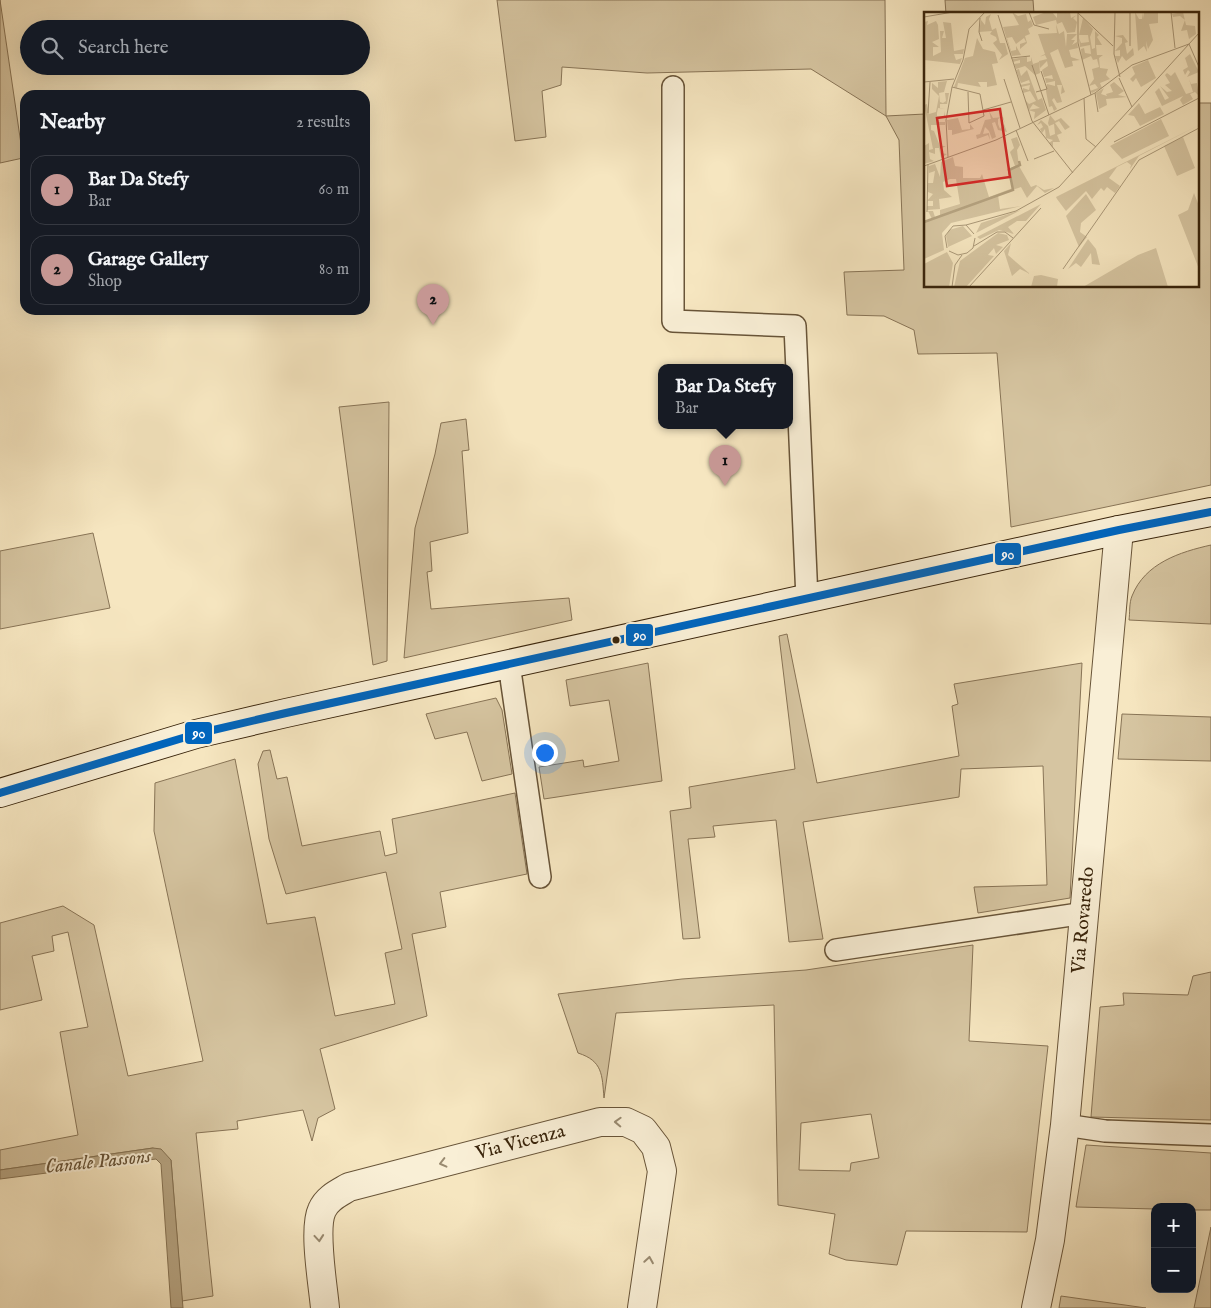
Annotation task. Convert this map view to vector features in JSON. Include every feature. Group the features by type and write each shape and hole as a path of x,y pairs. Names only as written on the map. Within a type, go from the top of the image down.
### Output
{"street":[{"path":"0,793 196,734 1119,530 1211,512"},
{"name":"Via Rovaredo","path":"1036,1308 1050,1240 1065,1126 1119,530"},
{"name":"Via Vicenza","path":"325,1308 318,1229 322,1210 332,1196 349,1187 600,1122 626,1122 643,1130 656,1147 662,1171 642,1308"}],"lane":[{"path":"674,87 673,321 795,326 807,599"},
{"path":"509,664 540,877"},
{"path":"836,950 1085,913"},
{"path":"1065,1126 1105,1131 1211,1135"}],"shaded area":[{"path":"0,0 20,137 20,159 0,163"},
{"path":"497,0 885,0 886,116 811,69 647,73 562,67 561,85 542,91 546,137 515,141"},
{"path":"945,0 1033,0 1034,12 946,12"},
{"path":"1198,103 1211,103 1211,485 1011,527 997,353 918,354 914,330 884,316 847,315 844,272 904,270 899,140 886,116 924,114 924,288 1198,288"},
{"path":"389,402 387,661 373,665 339,407"},
{"path":"466,419 469,450 462,451 468,533 430,542 432,571 427,572 431,609 569,598 572,620 404,658 415,528 435,454 441,423"},
{"path":"93,533 110,608 0,629 0,551"},
{"path":"1211,545 1211,624 1129,620 1132,596 1145,575 1165,561 1187,551"},
{"path":"787,634 817,783 959,756 952,706 958,704 954,684 1082,663 1070,898 978,913 974,887 1047,885 1043,766 961,769 959,797 803,822 823,939 789,942 776,820 713,826 715,837 688,839 700,938 683,939 670,811 691,808 689,787 795,769 779,636"},
{"path":"648,663 662,781 544,799 539,767 583,760 584,767 619,761 609,700 570,706 566,680"},
{"path":"496,698 502,710 512,774 482,781 467,732 435,739 426,714"},
{"path":"1122,714 1211,717 1211,761 1118,759"},
{"path":"270,750 277,779 287,777 302,846 380,831 385,856 397,853 392,819 515,793 527,874 440,892 446,927 412,934 427,1016 320,1049 335,1109 318,1118 312,1141 303,1110 237,1121 238,1129 196,1133 213,1296 182,1301 171,1160 153,1148 0,1170 0,1150 78,1135 60,1032 88,1027 68,932 52,936 54,951 32,956 42,1000 0,1010 0,923 63,906 94,925 128,1076 203,1061 154,831 155,783 235,759 267,924 315,917 335,1016 395,1004 385,953 402,949 386,872 286,894 269,839 258,764 263,751"},
{"path":"973,945 969,1041 1048,1046 1027,1232 906,1231 897,1265 846,1260 829,1254 835,1214 778,1205 774,1005 616,1013 604,1098 600,1070 592,1060 578,1053 558,994 682,979 806,970","holes":["871,1114 879,1158 851,1163 850,1171 799,1170 801,1123"]},
{"path":"1211,972 1211,1120 1091,1117 1100,1007 1124,1005 1123,993 1188,995 1193,976"},
{"path":"1086,1145 1211,1153 1211,1210 1196,1210 1196,1203 1151,1203 1151,1209 1076,1207"},
{"path":"1211,1227 1211,1308 1194,1308"},
{"path":"1061,1296 1146,1308 1059,1308"}],"water":[{"name":"Canale Passons","path":"153,1148 161,1149 171,1160 183,1308 171,1308 161,1164 156,1159 0,1179 0,1170"}],"transit line":[{"name":"90","path":"0,793 196,734 286,713 1119,530 1211,512"}],"place":[{"name":"Garage Gallery","path":"433,325"},
{"name":"Bar Da Stefy","path":"725,486"}]}
